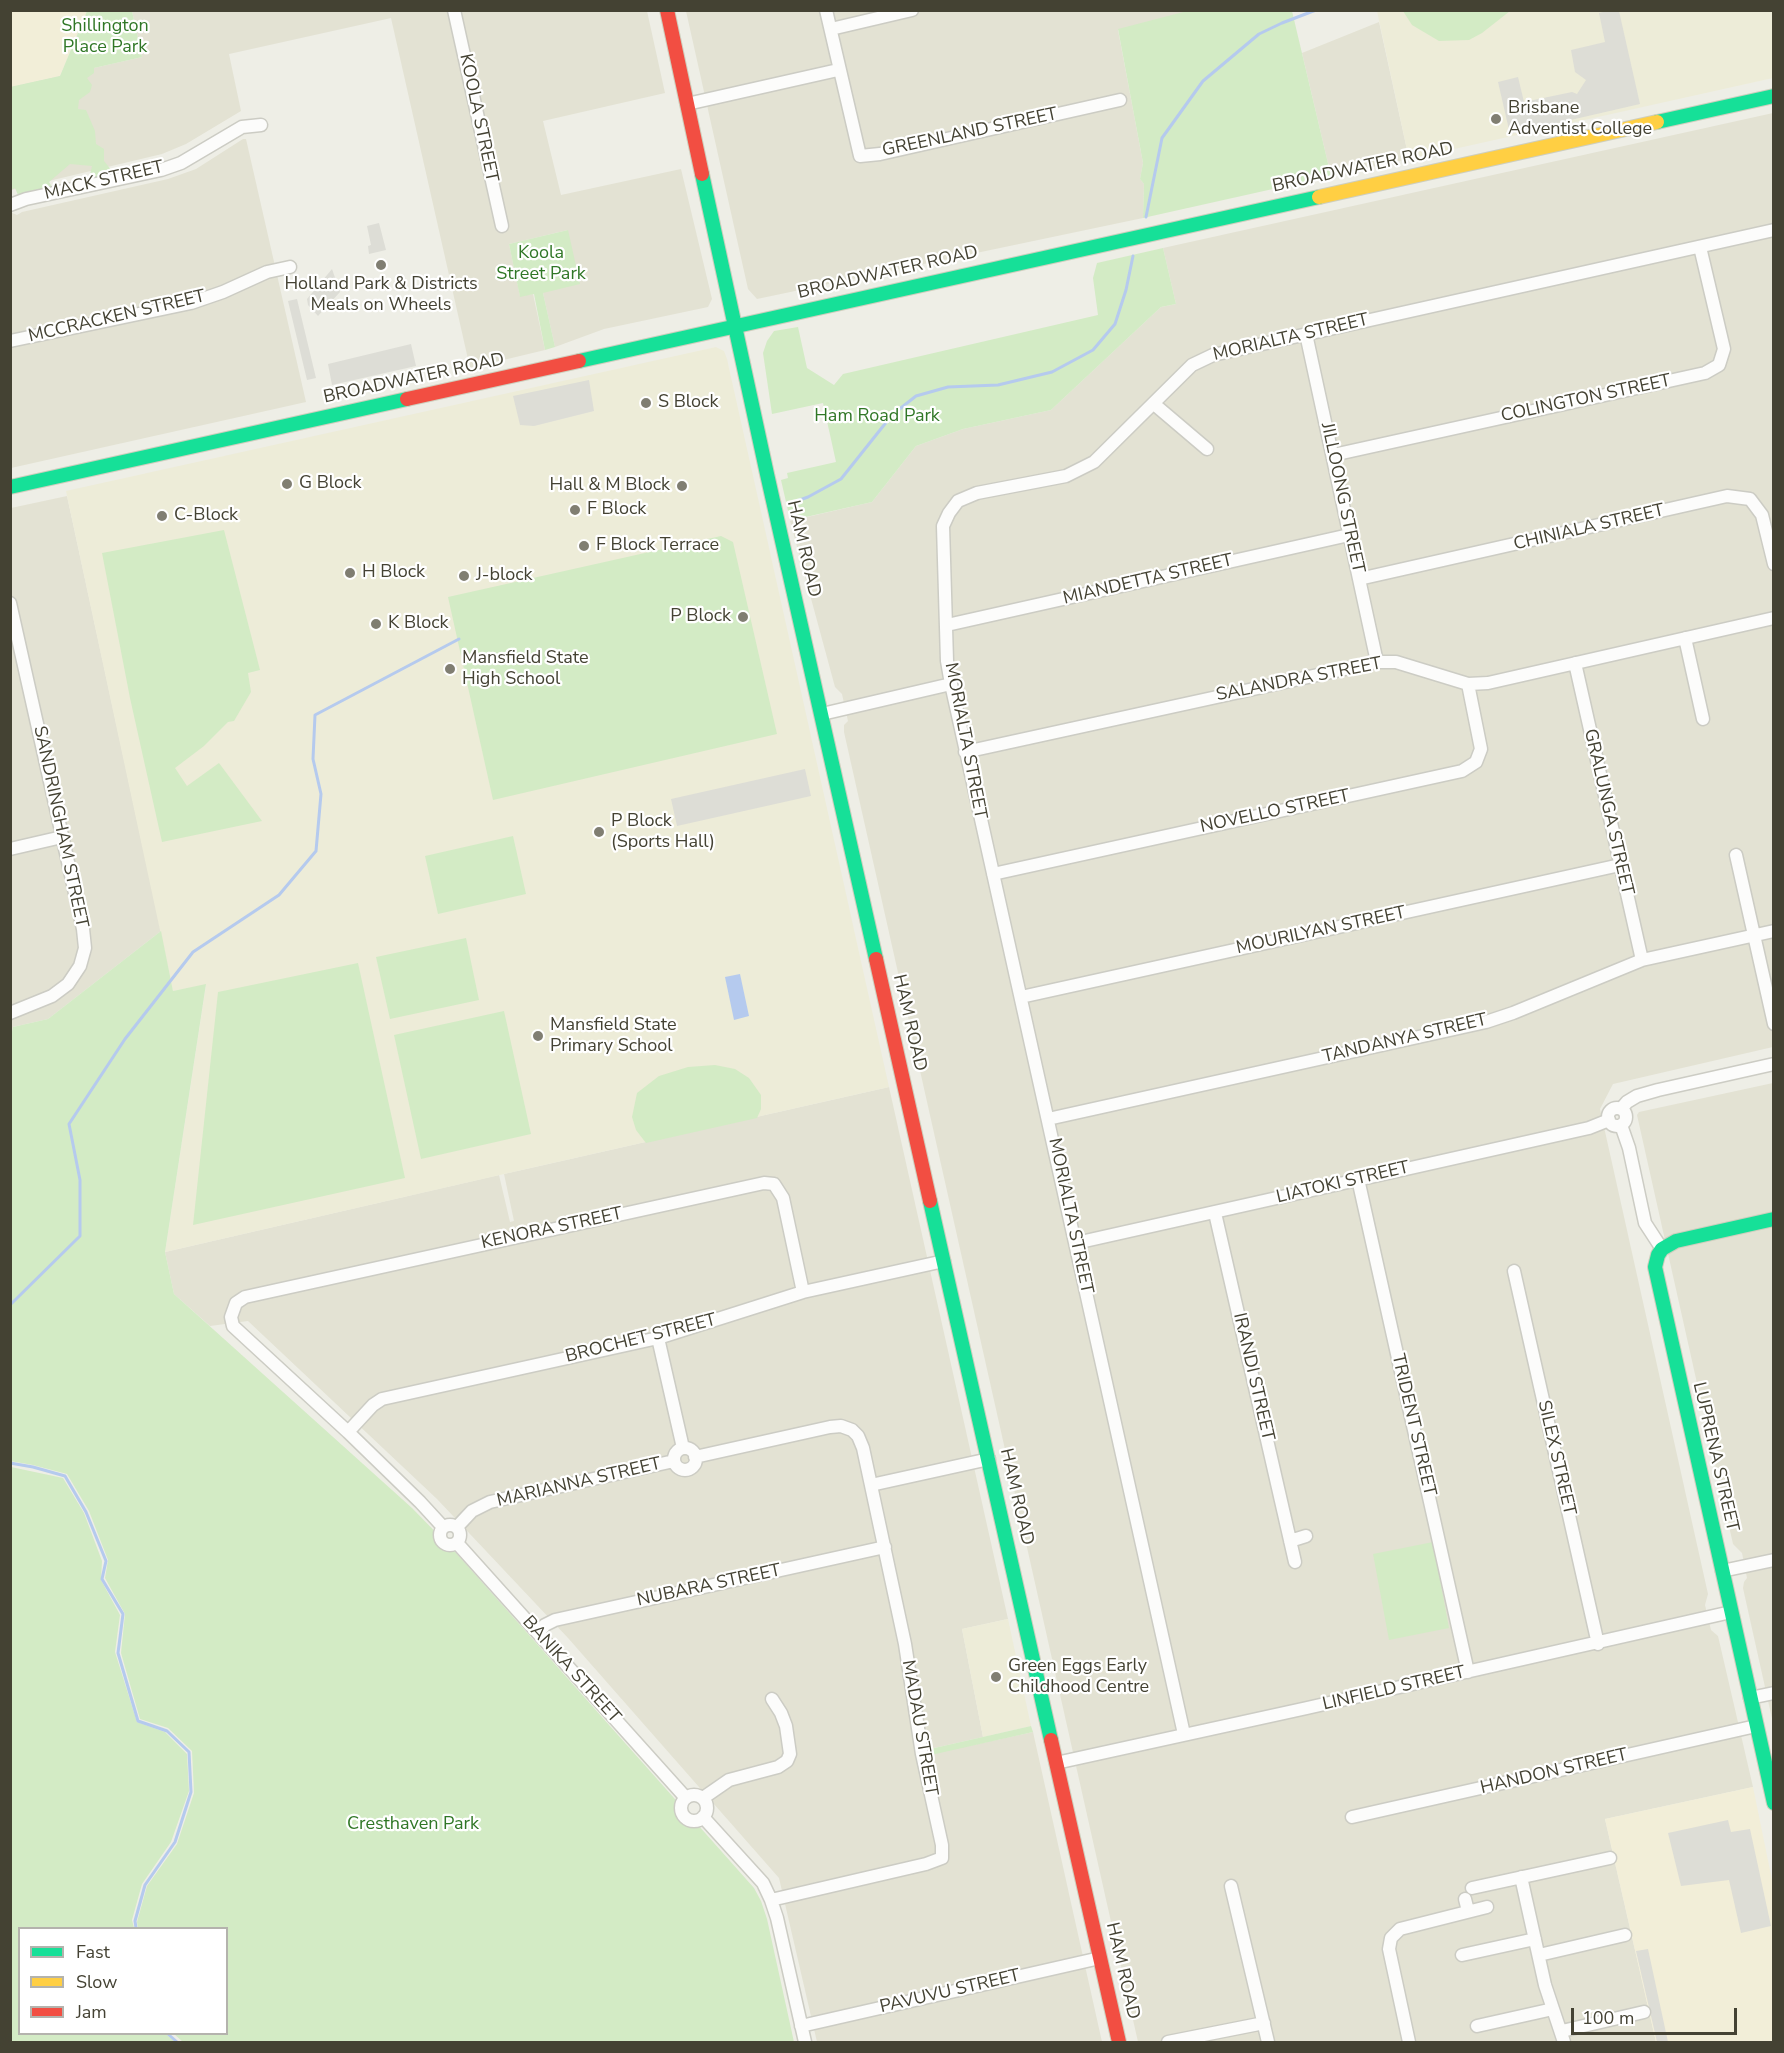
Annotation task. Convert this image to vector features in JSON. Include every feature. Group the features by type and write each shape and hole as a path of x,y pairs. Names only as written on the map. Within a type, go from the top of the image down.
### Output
{"street":[{"name":"KOOLA STREET","path":"454,10 502,226"},
{"name":"HAM ROAD","path":"667,10 734,326 1119,2043"},
{"name":"GREENLAND STREET","path":"826,10 838,70 860,156 880,154 1120,100"},
{"path":"831,29 912,10"},
{"path":"687,104 838,70"},
{"name":"BROADWATER ROAD","path":"10,486 1773,96"},
{"name":"MACK STREET","path":"10,205 26,199 161,170 181,163 242,127 261,125"},
{"name":"MORIALTA STREET","path":"1184,1734 951,684 947,661 943,526 958,501 977,493 1066,476 1094,462 1192,364 1213,355 1773,230"},
{"name":"COLINGTON STREET","path":"1333,455 1705,373 1719,365 1724,349 1700,247"},
{"name":"MCCRACKEN STREET","path":"10,341 191,303 224,292 267,272 290,267"},
{"name":"JILLOONG STREET","path":"1306,334 1377,662"},
{"path":"1154,404 1207,449"},
{"name":"CHINIALA STREET","path":"1359,579 1727,496 1750,499 1762,515 1773,564"},
{"name":"MIANDETTA STREET","path":"947,625 1349,535"},
{"name":"SANDRINGHAM STREET","path":"10,603 83,929 85,948 80,966 68,984 52,996 30,1007 10,1013"},
{"name":"SALANDRA STREET","path":"965,752 1377,662 1396,662 1468,684 1488,683 1773,618"},
{"path":"1685,638 1703,719"},
{"name":"GRALUNGA STREET","path":"1575,663 1642,960"},
{"path":"822,714 951,684"},
{"name":"NOVELLO STREET","path":"993,874 1462,771 1476,762 1481,749 1468,684"},
{"path":"10,849 62,837"},
{"path":"1736,855 1773,1024"},
{"name":"MOURILYAN STREET","path":"1021,997 1620,865"},
{"name":"TANDANYA STREET","path":"1048,1119 1486,1022 1642,960 1773,931"},
{"path":"1773,1064 1648,1093 1610,1112 1629,1148 1645,1223 1662,1249 1676,1241 1773,1219"},
{"name":"LIATOKI STREET","path":"1076,1243 1615,1122"},
{"name":"TRIDENT STREET","path":"1358,1179 1468,1672"},
{"name":"KENORA STREET","path":"348,1432 233,1326 231,1317 236,1303 245,1297 764,1183 774,1184 783,1198 803,1292"},
{"name":"IRANDI STREET","path":"1215,1213 1295,1562"},
{"name":"LUPRENA STREET","path":"1662,1249 1655,1262 1655,1272 1773,1803"},
{"name":"BROCHET STREET","path":"348,1432 367,1410 382,1399 658,1338 803,1292 944,1261"},
{"name":"SILEX STREET","path":"1514,1272 1598,1644"},
{"path":"658,1338 683,1448"},
{"name":"MADAU STREET","path":"696,1456 830,1427 841,1426 852,1430 858,1436 863,1448 905,1644 922,1754 942,1845 942,1858 926,1864 771,1900"},
{"path":"348,1432 443,1527"},
{"path":"683,1448 691,1450 696,1456 694,1465 687,1470 679,1468 674,1461 676,1453 683,1448"},
{"path":"871,1485 989,1459"},
{"name":"MARIANNA STREET","path":"457,1527 472,1511 490,1502 674,1461"},
{"path":"450,1525 457,1527 460,1535 457,1543 449,1545 442,1542 439,1534 443,1527 450,1525"},
{"path":"1290,1541 1306,1536"},
{"name":"BANIKA STREET","path":"457,1543 686,1798"},
{"name":"NUBARA STREET","path":"538,1633 545,1625 555,1620 885,1547"},
{"path":"1722,1571 1773,1560"},
{"name":"LINFIELD STREET","path":"1056,1762 1598,1644 1731,1612"},
{"path":"1750,1698 1773,1693"},
{"path":"702,1798 729,1780 778,1767 786,1761 790,1754 786,1726 781,1713 771,1699"},
{"name":"HANDON STREET","path":"1352,1817 1756,1726"},
{"path":"694,1795 702,1798 706,1807 703,1817 693,1820 684,1816 681,1807 686,1798 694,1795"},
{"path":"703,1817 763,1883 771,1900 805,2043"},
{"path":"1472,1888 1610,1858"},
{"path":"1521,1877 1553,2009 1563,2037 1644,2012"},
{"path":"1231,1886 1268,2043"},
{"path":"1409,2043 1389,1949 1391,1938 1400,1929 1467,1905 1487,1907"},
{"path":"1539,1955 1625,1935"},
{"path":"1462,1955 1535,1939"},
{"name":"PAVUVU STREET","path":"801,2026 1100,1958"},
{"path":"1477,2026 1553,2009"},
{"path":"1168,2043 1264,2023"}],"shaded area":[{"path":"10,11 87,11 60,76 11,87"},
{"path":"132,11 647,11 665,93 543,121 561,195 681,169 712,299 708,307 604,329 555,347 543,293 568,230 509,244 520,296 533,294 545,350 470,368 391,18 229,54 241,111 186,144 162,154 11,190 10,87 142,57"},
{"path":"686,11 1191,11 1118,30 1143,163 1140,179 1144,184 1143,218 757,299 748,289"},
{"name":"Brisbane Adventist College","path":"1377,11 1773,11 1773,78 1409,159"},
{"path":"1619,11 1640,104 1510,134 1498,82 1518,77 1524,102 1572,92 1577,94 1586,80 1575,72 1571,50 1605,42 1599,13"},
{"path":"1379,22 1409,159 1331,176 1302,53"},
{"path":"1773,113 1773,1047 1613,1084 1600,1109 1708,1594 1705,1605 1711,1630 1718,1636 1753,1787 1605,1819 1656,2042 1138,2042 844,732 844,725 848,721 842,694 835,687 790,521 872,502 916,446 963,429 1051,410 1161,307 1176,304 1163,248"},
{"path":"246,139 306,402 11,468 10,212 17,215 168,179 196,169"},
{"path":"379,223 386,250 369,254 368,246 371,245 367,226"},
{"path":"332,269 340,292 318,316 308,305 307,299"},
{"path":"297,299 316,378 307,380 288,301"},
{"path":"411,344 416,366 332,385 328,364"},
{"name":"Mansfield State High School","path":"716,347 724,351 727,359 889,1087 165,1252 206,985 173,991 66,491"},
{"path":"589,380 594,411 534,426 520,425 513,396"},
{"path":"67,496 161,931 48,1019 13,1027 11,1041 11,508"},
{"path":"805,769 811,796 677,826 671,799"},
{"path":"1773,1083 1773,1723 1743,1588 1747,1578 1742,1553 1733,1544 1637,1115 1639,1112"},
{"path":"889,1087 1008,1619 962,1629 983,1737 930,1749 931,1754 1033,1732 1102,2042 817,2042 779,1878 568,1638 437,1499 248,1321 210,1326 174,1294 165,1252 499,1175 510,1222 514,1221 504,1174"},
{"name":"Green Eggs Early Childhood Centre","path":"1008,1619 1031,1726 983,1737 962,1629"},
{"path":"1753,1787 1773,1885 1773,2042 1656,2042 1605,1819"},
{"path":"1728,1820 1731,1832 1750,1829 1771,1926 1741,1933 1729,1880 1681,1886 1668,1833"},
{"path":"1648,1949 1668,2042 1657,2042 1636,1951"}],"green space":[{"path":"1191,10 1292,11 1331,176 1143,218 1144,184 1140,179 1143,163 1118,29"},
{"name":"Shillington Place Park","path":"87,11 132,11 142,57 94,68 94,73 87,78 92,85 90,92 79,100 78,109 86,110 95,131 96,144 104,149 104,161 112,171 107,177 97,181 90,175 92,166 70,164 49,182 52,187 18,195 15,188 11,190 10,87 60,76"},
{"path":"1403,11 1510,11 1469,40 1439,41 1412,25"},
{"name":"Koola Street Park","path":"568,230 580,284 543,293 555,347 545,350 534,294 520,297 509,244"},
{"name":"Ham Road Park","path":"1163,248 1176,304 1161,307 1051,410 963,429 916,446 872,502 797,519 789,515 781,480 788,478 787,473 836,462 823,403 772,414 763,353 774,331 798,327 807,368 834,385 843,374 1098,315 1093,278 1097,263"},
{"path":"224,530 260,670 248,673 251,692 234,721 228,722 204,746 175,768 187,786 219,763 262,821 162,842 130,698 102,553"},
{"path":"721,536 733,542 777,734 493,800 448,597"},
{"path":"513,836 526,894 438,914 425,856"},
{"name":"Cresthaven Park","path":"161,931 173,991 206,984 165,1252 174,1294 412,1508 457,1554 754,1888 767,1919 794,2042 183,2042 175,2035 228,2035 228,1927 138,1927 137,1922 147,1886 177,1844 194,1793 192,1751 168,1728 140,1719 121,1653 125,1614 105,1578 108,1560 89,1511 67,1474 10,1461 10,1041 13,1027 48,1019"},
{"path":"466,938 479,1000 390,1019 376,957"},
{"path":"358,963 405,1178 193,1225 218,992"},
{"path":"504,1011 531,1134 421,1159 394,1035"},
{"path":"715,1065 735,1069 749,1078 761,1095 761,1109 757,1118 646,1143 636,1130 632,1117 637,1093 659,1076 688,1067"},
{"path":"11,1467 63,1478 84,1513 102,1561 101,1580 120,1615 115,1652 137,1722 165,1732 187,1754 189,1791 171,1842 142,1884 132,1920 134,1927 18,1927 18,2035 167,2035 175,2042 11,2042"},
{"path":"1433,1542 1449,1628 1389,1640 1373,1554"},
{"path":"1031,1726 1033,1732 931,1755 930,1749"}],"water":[{"path":"740,974 749,1016 734,1020 725,977"}],"waterway":[{"path":"1146,217 1162,138 1203,81 1259,34 1316,10"},
{"path":"794,502 841,479 892,415 916,396 948,387 998,385 1052,372 1093,350 1115,324 1126,290 1133,256"},
{"path":"10,1305 80,1236 80,1180 69,1124 125,1039 193,952 279,895 316,851 321,794 313,759 315,715 459,639"},
{"path":"10,1463 65,1476 86,1512 106,1561 102,1579 123,1614 118,1653 138,1721 167,1731 189,1752 191,1792 175,1842 145,1885 135,1921 136,1927"},
{"path":"169,2035 177,2042"}],"traffic: fast":[{"path":"1657,122 1774,96"},
{"path":"702,174 876,959"},
{"path":"579,361 1319,197"},
{"path":"10,487 407,399"},
{"path":"930,1201 1051,1740"},
{"path":"1774,1219 1676,1241 1662,1249 1655,1267 1774,1803"}],"traffic: slow":[{"path":"1319,197 1657,122"}],"traffic: jam":[{"path":"667,10 702,174"},
{"path":"407,399 579,361"},
{"path":"876,959 930,1201"},
{"path":"1051,1740 1119,2042"}],"place":[{"name":"Brisbane Adventist College","path":"1496,119"},
{"name":"Holland Park & Districts Meals on Wheels","path":"381,265"},
{"name":"S Block","path":"646,403"},
{"name":"G Block","path":"287,484"},
{"name":"Hall & M Block","path":"682,486"},
{"name":"F Block","path":"575,510"},
{"name":"C-Block","path":"162,516"},
{"name":"F Block Terrace","path":"584,546"},
{"name":"H Block","path":"350,573"},
{"name":"J-block","path":"464,576"},
{"name":"P Block","path":"743,617"},
{"name":"K Block","path":"376,624"},
{"name":"Mansfield State High School","path":"450,669"},
{"name":"P Block (Sports Hall)","path":"599,832"},
{"name":"Mansfield State Primary School","path":"538,1036"},
{"name":"Green Eggs Early Childhood Centre","path":"996,1677"}]}
